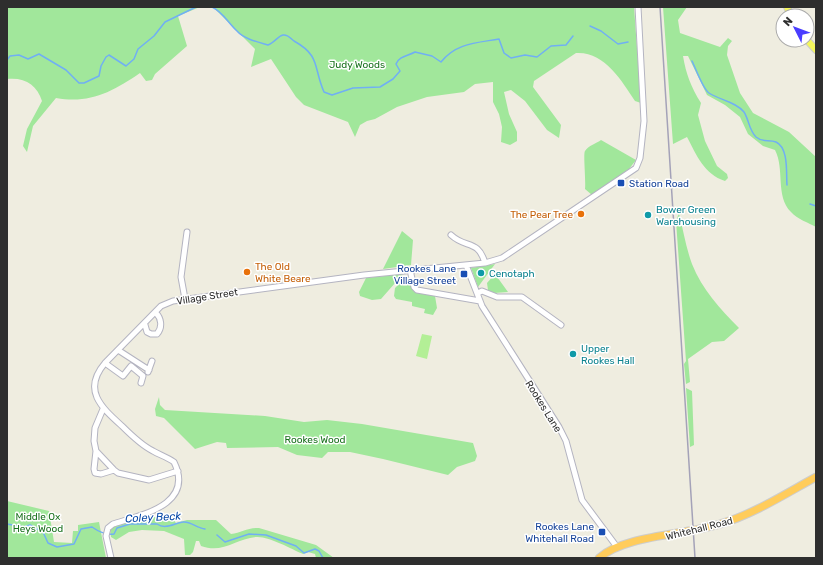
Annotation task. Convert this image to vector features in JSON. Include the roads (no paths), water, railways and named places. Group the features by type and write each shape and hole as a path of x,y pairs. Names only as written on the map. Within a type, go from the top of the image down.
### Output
{"highway":[{"name":"Whitehall Road","path":"599,558 617,547 713,526 735,519 763,506 816,477"}],"street":[{"path":"466,265 485,263 502,258 636,168 640,158 644,121 638,7"},
{"path":"184,299 181,277 187,232"},
{"path":"451,235 457,240 475,246 482,254 485,263"},
{"name":"Village Street","path":"103,409 95,394 97,372 167,303 184,299 410,270 466,265"},
{"name":"Rookes Lane","path":"466,265 478,292 480,301 511,353 559,427 566,441 582,500 617,547"},
{"path":"410,270 416,290 480,301"},
{"path":"478,292 482,291 497,297 522,297 561,325"},
{"path":"145,325 147,332 157,334 160,325 159,317 156,313"},
{"path":"118,350 148,372 152,361"},
{"path":"105,363 123,376 131,366 143,376 141,383"},
{"path":"112,558 106,536 107,529 113,524 152,512 160,508 176,491 179,484 178,471 174,462 139,442 103,409 93,436 96,451 94,469 95,473 101,474 114,470"},
{"path":"96,451 118,473 149,480 178,471"}],"waterway":[{"path":"7,60 10,56 19,55 28,59 39,54 66,70 79,83 84,83 99,76 101,66 106,57 109,55 126,66 134,59 138,49 154,36 165,22 196,7"},
{"path":"212,7 216,9 240,34 247,38 268,45 279,37 285,35 303,46 309,52 315,63 324,92 332,95 353,88 380,87 393,79 400,71 396,64 397,61 404,56 415,52 432,56 441,62 460,47 499,39 504,53 511,58 525,55 537,57 551,46 566,45 573,36"},
{"path":"590,26 601,31 618,44 628,42"},
{"path":"692,61 702,83 709,93 732,103 741,109 744,112 756,137 761,140 776,142 780,145 785,155 787,185"},
{"path":"810,204 816,206"},
{"name":"Coley Beck","path":"7,524 24,527 30,525 43,532 48,543 57,547 74,544 81,529 92,527 108,534 114,534 117,528 130,524 157,524 160,526 167,526 186,522 205,529"},
{"name":"Coley Beck","path":"217,535 225,542 249,534 266,535 296,546 304,553 315,549 319,551 323,558"}],"railway":[{"path":"660,7 695,558"}],"place":[{"name":"Station Road","path":"621,183"},
{"name":"The Pear Tree","path":"581,214"},
{"name":"Bower Green Warehousing","path":"648,215"},
{"name":"The Old White Beare","path":"247,272"},
{"name":"Cenotaph","path":"481,273"},
{"name":"Rookes Lane Village Street","path":"464,274"},
{"name":"Upper Rookes Hall","path":"573,354"},
{"name":"Rookes Lane Whitehall Road","path":"602,532"}],"park label":[{"name":"Judy Woods","path":"357,64"},
{"name":"Rookes Wood","path":"315,439"},
{"name":"Middle Ox Heys Wood","path":"38,522"}]}
